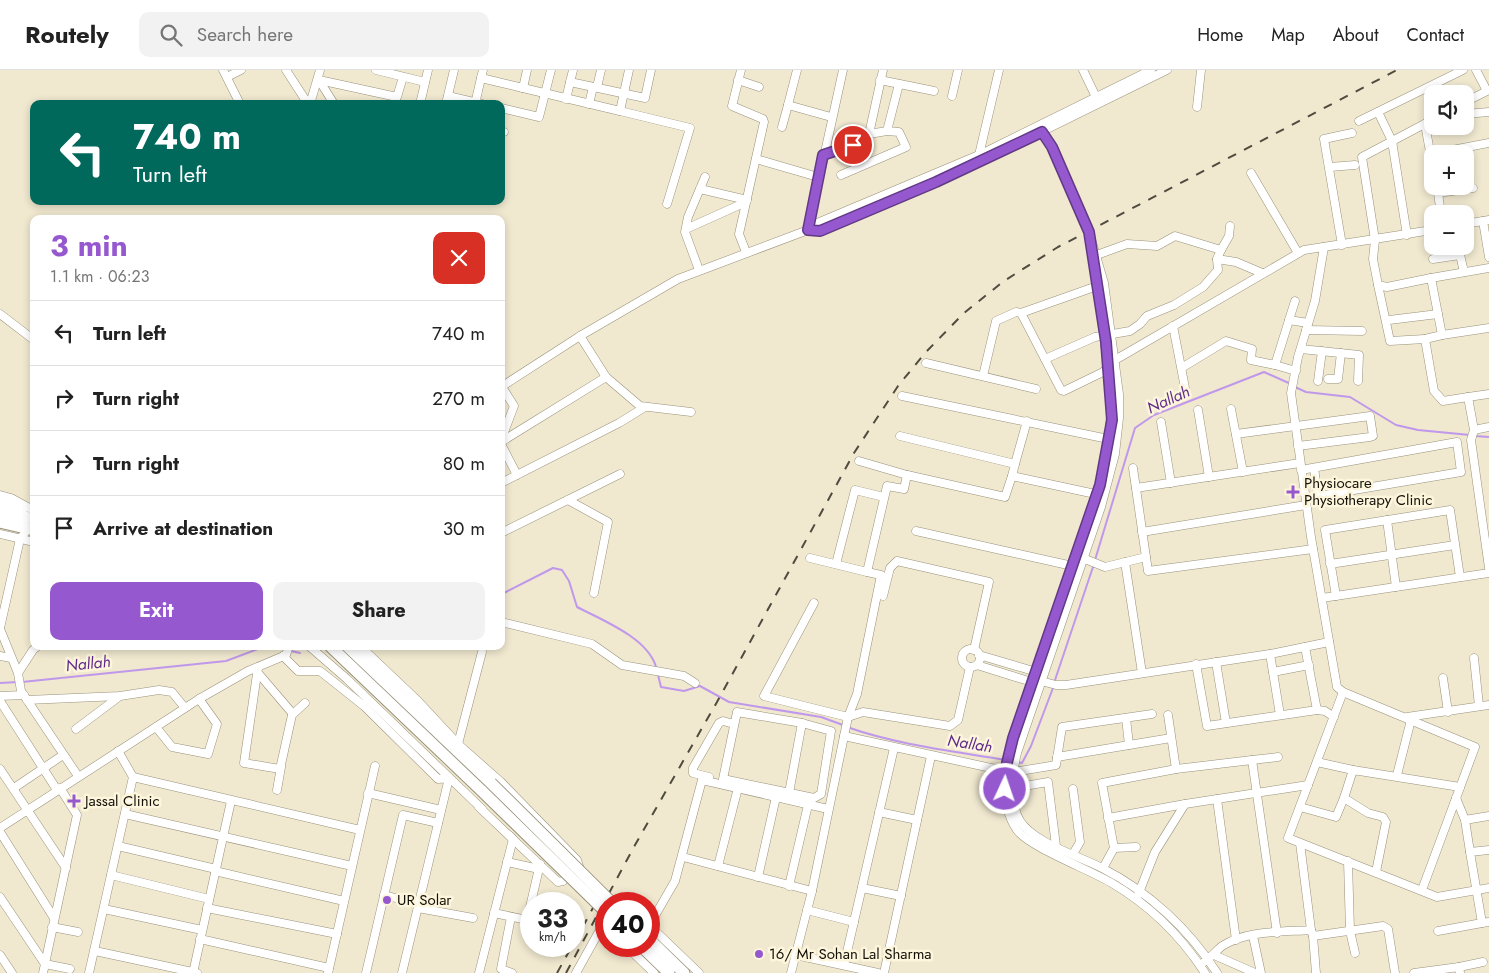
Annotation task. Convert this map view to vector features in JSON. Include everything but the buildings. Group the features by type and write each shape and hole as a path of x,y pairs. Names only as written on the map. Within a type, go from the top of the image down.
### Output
{"highway":[{"path":"0,512 30,519"},
{"path":"0,522 30,519"},
{"path":"334,650 595,901"},
{"path":"351,650 607,892"},
{"path":"660,950 684,973"},
{"path":"652,957 669,973"}],"street":[{"path":"238,100 225,73 241,70"},
{"path":"286,70 306,100"},
{"path":"310,100 320,70"},
{"path":"376,70 425,82"},
{"path":"421,100 428,70"},
{"path":"447,100 454,70"},
{"path":"524,88 528,70"},
{"path":"505,109 540,117 551,70"},
{"path":"566,99 573,70"},
{"path":"589,104 601,70"},
{"path":"620,111 629,70"},
{"path":"570,82 645,98 651,70"},
{"path":"741,70 732,106 763,119 764,122 739,234 746,252"},
{"path":"782,127 797,70"},
{"path":"808,230 831,117 843,70"},
{"path":"869,134 883,70"},
{"path":"952,96 958,70"},
{"path":"979,155 999,70"},
{"path":"1083,70 1096,97"},
{"path":"808,230 820,231 982,161 1096,97 1151,70"},
{"path":"505,384 580,336 678,279 808,230 815,224 1040,130 1168,70"},
{"path":"1197,107 1201,70"},
{"path":"1359,121 1463,70"},
{"path":"1474,98 1487,91 1476,70"},
{"path":"478,100 482,74 545,94 690,128 667,204"},
{"path":"318,80 397,97 403,77"},
{"path":"318,80 331,100"},
{"path":"738,80 759,87"},
{"path":"880,80 934,91"},
{"path":"887,131 899,84"},
{"path":"788,105 831,117"},
{"path":"1378,112 1392,141 1407,235"},
{"path":"1474,113 1489,112"},
{"path":"1424,125 1362,157 1375,240 1373,259 1390,341 1425,339 1489,328"},
{"path":"1040,130 1052,147 1089,232 1120,394 1113,440 1085,559 1077,567 1032,682 1005,789 1009,813 1023,837 1164,910 1211,957 1255,973"},
{"path":"823,155 853,145 869,134 887,131 899,132 906,147 841,175"},
{"path":"1342,245 1324,139 1352,133"},
{"path":"1474,146 1489,143"},
{"path":"756,159 818,177"},
{"path":"1330,167 1355,165"},
{"path":"1251,174 1298,253"},
{"path":"699,270 690,248 686,229 688,217 705,177"},
{"path":"700,189 746,201"},
{"path":"686,229 746,201"},
{"path":"1486,220 1489,257"},
{"path":"1045,359 1108,334 1130,331 1147,316 1174,305 1203,287 1218,270 1217,259 1229,236 1230,226"},
{"path":"1021,313 1061,390 1064,391 1108,368 1115,360 1304,250 1424,232"},
{"path":"1094,256 1127,244 1157,246 1175,236 1221,250"},
{"path":"1324,247 1321,275 1291,393 1300,467 1337,687 1343,692 1475,747 1422,890"},
{"path":"1433,260 1460,255 1464,272"},
{"path":"1217,259 1236,262 1262,274"},
{"path":"1378,285 1387,287 1489,268"},
{"path":"1431,278 1442,335"},
{"path":"982,376 994,323 1016,312 1021,313 1100,285"},
{"path":"1275,365 1295,301"},
{"path":"0,314 30,337"},
{"path":"1389,320 1438,314"},
{"path":"1289,320 1307,327 1362,331"},
{"path":"1173,326 1183,367 1185,388"},
{"path":"1108,334 1108,368 1112,402 1113,440"},
{"path":"580,336 606,377 640,406 691,412"},
{"path":"1425,339 1434,391 1443,401 1489,394"},
{"path":"1183,367 1226,341 1252,349 1251,360 1275,365 1295,375"},
{"path":"1301,349 1359,355 1358,381"},
{"path":"1318,381 1322,351"},
{"path":"1328,379 1338,379 1341,353"},
{"path":"926,362 1036,389"},
{"path":"505,440 606,377"},
{"path":"505,393 514,406 505,431"},
{"path":"902,396 1113,440"},
{"path":"1468,397 1474,430 1471,440 1489,568"},
{"path":"505,481 619,423 645,407"},
{"path":"1231,409 1243,472"},
{"path":"1198,410 1210,477"},
{"path":"1236,434 1370,416 1372,420 1373,436 1298,446"},
{"path":"859,461 907,475 1005,498 1027,421"},
{"path":"1161,422 1171,483"},
{"path":"1474,430 1489,427"},
{"path":"900,436 1015,464"},
{"path":"1136,488 1243,472 1300,467 1314,468 1456,442 1460,472 1318,496 1306,501 1142,532"},
{"path":"505,450 517,475"},
{"path":"1133,468 1148,571 1313,549"},
{"path":"1314,468 1318,496"},
{"path":"505,531 620,474"},
{"path":"867,572 887,486 904,489 907,475"},
{"path":"1012,476 1101,496"},
{"path":"836,564 855,490 884,497"},
{"path":"0,495 11,498 30,517"},
{"path":"1101,496 1077,567 1043,680 1011,764 1014,801 1020,821 1037,837 1103,868 1137,896 1181,940 1205,973"},
{"path":"568,500 608,522 594,593"},
{"path":"0,503 30,518"},
{"path":"1336,596 1325,530 1450,510 1460,577"},
{"path":"1387,520 1396,587"},
{"path":"30,522 20,539 0,629 18,674 24,695 78,776"},
{"path":"916,531 1077,567"},
{"path":"0,534 30,541"},
{"path":"1330,564 1455,544"},
{"path":"791,973 812,892 836,770 848,717 856,694 881,575 810,558"},
{"path":"1085,559 1106,567 1146,558"},
{"path":"814,603 764,696 848,717 862,712 950,726 958,720 977,653 989,582 897,561 890,568 883,596"},
{"path":"1125,562 1142,673"},
{"path":"1322,598 1489,573"},
{"path":"505,623 592,644 622,665 684,676 694,683"},
{"path":"1043,680 1032,682 966,665 962,658 966,650 977,653 1035,672 1043,680 1056,685 1270,654 1329,642"},
{"path":"1305,647 1317,710"},
{"path":"18,674 32,650"},
{"path":"0,828 185,708 285,655 287,650"},
{"path":"313,650 479,806 539,867 558,882 563,881 579,866 577,860 501,782 458,744 418,701 364,650"},
{"path":"458,744 482,652"},
{"path":"1270,654 1280,715"},
{"path":"285,655 298,671 320,671 366,702"},
{"path":"0,656 11,658"},
{"path":"1474,658 1480,706"},
{"path":"1216,662 1226,723"},
{"path":"1196,664 1207,726 1317,710 1325,711 1334,717"},
{"path":"1273,672 1308,665"},
{"path":"258,670 294,714"},
{"path":"258,670 244,763 277,770 281,767"},
{"path":"1443,678 1448,712"},
{"path":"0,696 120,696 159,690 172,692 185,708"},
{"path":"1343,692 1288,838 1437,897 1489,888"},
{"path":"76,729 120,696"},
{"path":"156,727 172,747 208,754 217,724 200,699"},
{"path":"0,701 43,768 77,815 43,973"},
{"path":"277,790 294,714 305,703"},
{"path":"1408,719 1489,705"},
{"path":"723,779 737,712 802,723 831,731 821,794 818,797 790,793 723,779 698,776 693,773 693,768 719,723 734,724"},
{"path":"844,736 931,756 1011,764 1056,765 1062,727 1152,714"},
{"path":"1168,715 1176,769"},
{"path":"1126,718 1129,745"},
{"path":"1397,775 1408,719"},
{"path":"790,793 802,723"},
{"path":"1057,757 1172,738"},
{"path":"844,965 894,748"},
{"path":"90,973 133,777 118,751"},
{"path":"14,788 63,754"},
{"path":"884,973 931,756"},
{"path":"1103,868 1114,848 1102,783 1176,769 1278,757"},
{"path":"1252,760 1277,933"},
{"path":"1317,762 1353,770 1397,775 1439,785 1460,787"},
{"path":"200,939 328,970 375,766"},
{"path":"826,768 836,770"},
{"path":"0,769 66,868"},
{"path":"1300,807 1336,817 1353,770"},
{"path":"133,777 360,830"},
{"path":"402,973 449,778"},
{"path":"660,908 673,887 683,857 702,780 828,809"},
{"path":"479,806 485,806 497,797 502,789 501,782"},
{"path":"1013,788 1048,782 1056,846"},
{"path":"1108,818 1308,785"},
{"path":"718,866 738,788"},
{"path":"1072,789 1080,842 1073,854"},
{"path":"368,793 442,810"},
{"path":"758,877 776,797"},
{"path":"1344,798 1368,813 1383,817 1386,822 1376,872"},
{"path":"1438,931 1485,923 1475,891 1465,820 1456,798"},
{"path":"1217,799 1236,940"},
{"path":"94,951 194,973 231,801"},
{"path":"1137,896 1155,852 1185,804"},
{"path":"789,886 808,805"},
{"path":"879,812 917,820"},
{"path":"125,814 352,866"},
{"path":"366,973 403,815 438,823"},
{"path":"1465,820 1489,816"},
{"path":"480,973 513,839 492,819"},
{"path":"0,832 54,918"},
{"path":"1300,842 1316,973"},
{"path":"118,846 344,901"},
{"path":"1114,848 1136,847"},
{"path":"1470,852 1489,850"},
{"path":"683,857 812,892"},
{"path":"1348,861 1350,931 1355,953"},
{"path":"507,862 539,867"},
{"path":"494,913 527,920 539,867"},
{"path":"111,875 208,903 337,934"},
{"path":"862,888 901,896"},
{"path":"384,895 418,906 473,918"},
{"path":"0,897 45,964 70,969"},
{"path":"104,909 202,930"},
{"path":"807,910 854,922"},
{"path":"511,917 501,969 512,973"},
{"path":"1200,965 1222,947 1236,940 1253,936 1277,933 1350,931 1383,926 1388,929 1394,973"},
{"path":"52,928 78,932"},
{"path":"660,936 699,973"},
{"path":"1253,936 1261,973"},
{"path":"579,972 595,942"},
{"path":"796,954 878,973"},
{"path":"0,955 12,973"},
{"path":"637,957 654,973"},
{"path":"1211,957 1216,973"},
{"path":"1414,973 1459,970 1483,962"}],"waterway":[{"name":"Nallah","path":"1095,560 1135,428 1154,415 1264,372 1291,384"},
{"name":"Nallah","path":"1295,387 1306,392 1350,397 1396,425 1418,430 1470,435"},
{"name":"Nallah","path":"1475,436 1489,437"},
{"name":"Nallah","path":"1054,683 1094,564"},
{"name":"Nallah","path":"505,592 553,568 562,570 569,581 577,607 611,624 634,639 644,647 656,667"},
{"name":"Nallah","path":"22,682 226,661 255,650"},
{"name":"Nallah","path":"291,651 300,653"},
{"name":"Nallah","path":"658,675 661,687 684,691 700,686 729,702 821,717 843,725"},
{"name":"Nallah","path":"0,683 18,682"},
{"name":"Nallah","path":"1018,762 1022,763 1031,746 1053,688"},
{"name":"Nallah","path":"847,727 906,743 1006,760"}],"railway":[{"path":"566,973 635,845 717,702 854,453 898,386 925,353 964,313 1004,281 1058,247 1397,70"},
{"path":"585,923 594,906"},
{"path":"557,973 566,957"}],"place":[{"name":"Physiocare Physiotherapy Clinic","path":"1293,492"},
{"name":"Jassal Clinic","path":"74,801"},
{"name":"UR Solar","path":"387,900"},
{"name":"16/ Mr Sohan Lal Sharma","path":"759,954"}],"route":[{"path":"853,145 823,155 808,230 820,231 936,182 1042,132 1052,147 1089,232 1106,342 1112,420 1100,485 1013,738 1005,771 1005,789"}]}
